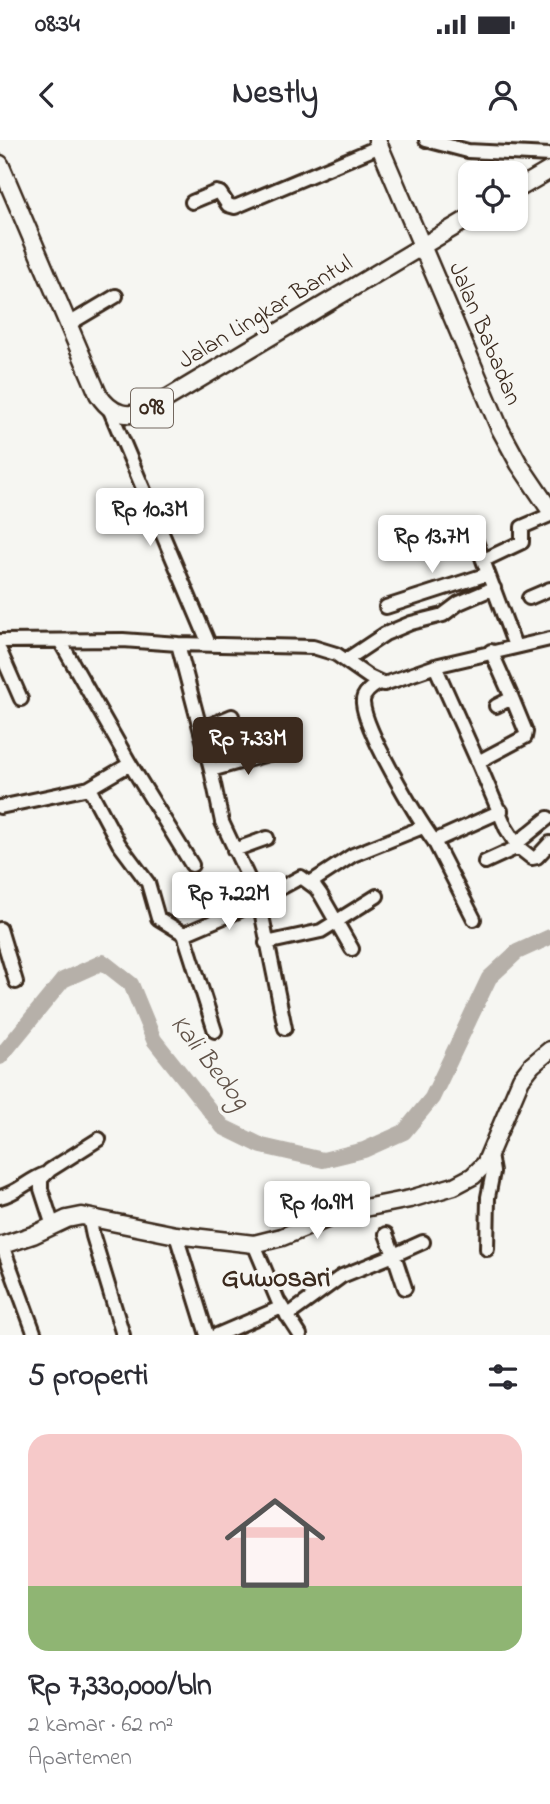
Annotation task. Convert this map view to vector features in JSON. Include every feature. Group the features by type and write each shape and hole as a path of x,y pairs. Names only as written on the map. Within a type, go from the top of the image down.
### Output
{"main road":[{"name":"Jalan Babadan","path":"377,143 500,429 550,512"},
{"name":"098","path":"0,164 98,394 109,408 128,416"},
{"path":"528,183 550,170"},
{"name":"098","path":"422,247 458,225"},
{"name":"Jalan Lingkar Bantul","path":"128,416 151,408 422,247"},
{"path":"1,1245 18,1241 73,1217 89,1217 176,1235 254,1244 282,1237 344,1212 410,1199 454,1186 479,1171 491,1154 521,1079 532,1065 550,1050"}],"street":[{"path":"426,140 468,151 550,155"},
{"path":"508,140 511,153"},
{"path":"192,202 216,192 220,193 228,205 235,207 377,143"},
{"path":"69,324 116,296"},
{"path":"109,408 209,644"},
{"path":"122,440 128,416"},
{"path":"484,560 522,542 522,527 550,512"},
{"path":"440,542 462,532 468,532 475,538 515,646"},
{"path":"386,607 488,574"},
{"path":"346,660 385,635 411,623 443,615 460,603 494,588"},
{"path":"528,598 550,589"},
{"path":"0,641 123,640 313,647 324,649 346,660 379,682 389,683 435,666 550,639"},
{"path":"60,641 192,865"},
{"path":"178,644 222,822 259,901 285,1028"},
{"path":"0,651 21,699"},
{"path":"478,762 525,737 526,732 491,651"},
{"path":"435,666 506,828 517,845 534,858 540,856 550,843"},
{"path":"379,682 365,694 363,702 373,735 434,841 474,919"},
{"path":"496,706 512,698"},
{"path":"201,729 232,716"},
{"path":"211,769 275,752"},
{"path":"0,807 89,788 131,764"},
{"path":"89,788 124,851 148,883 158,918 184,934 215,1031"},
{"path":"434,841 500,811"},
{"path":"485,862 517,845 548,818"},
{"path":"310,883 353,855 424,827"},
{"path":"234,850 267,838"},
{"path":"184,934 259,901 297,878 304,878 321,895 352,949"},
{"path":"266,943 314,934 377,896"},
{"path":"0,929 16,982"},
{"path":"0,1197 16,1192 32,1179 45,1174 99,1139"},
{"path":"486,1249 491,1154"},
{"path":"45,1174 40,1181 41,1189 53,1226"},
{"path":"89,1217 123,1335"},
{"path":"386,1234 405,1288"},
{"path":"176,1235 207,1335"},
{"path":"217,1335 285,1311 342,1276 423,1242"},
{"path":"254,1244 268,1282 300,1335"},
{"path":"1,1245 35,1335"}],"waterway":[{"name":"Kali Bedog","path":"0,1057 63,980 103,962 131,984 154,1040 223,1127 262,1146 323,1160 364,1150 404,1132 432,1098 489,978 517,952 550,937"}],"district":[{"name":"Guwosari","path":"276,1279"}]}
